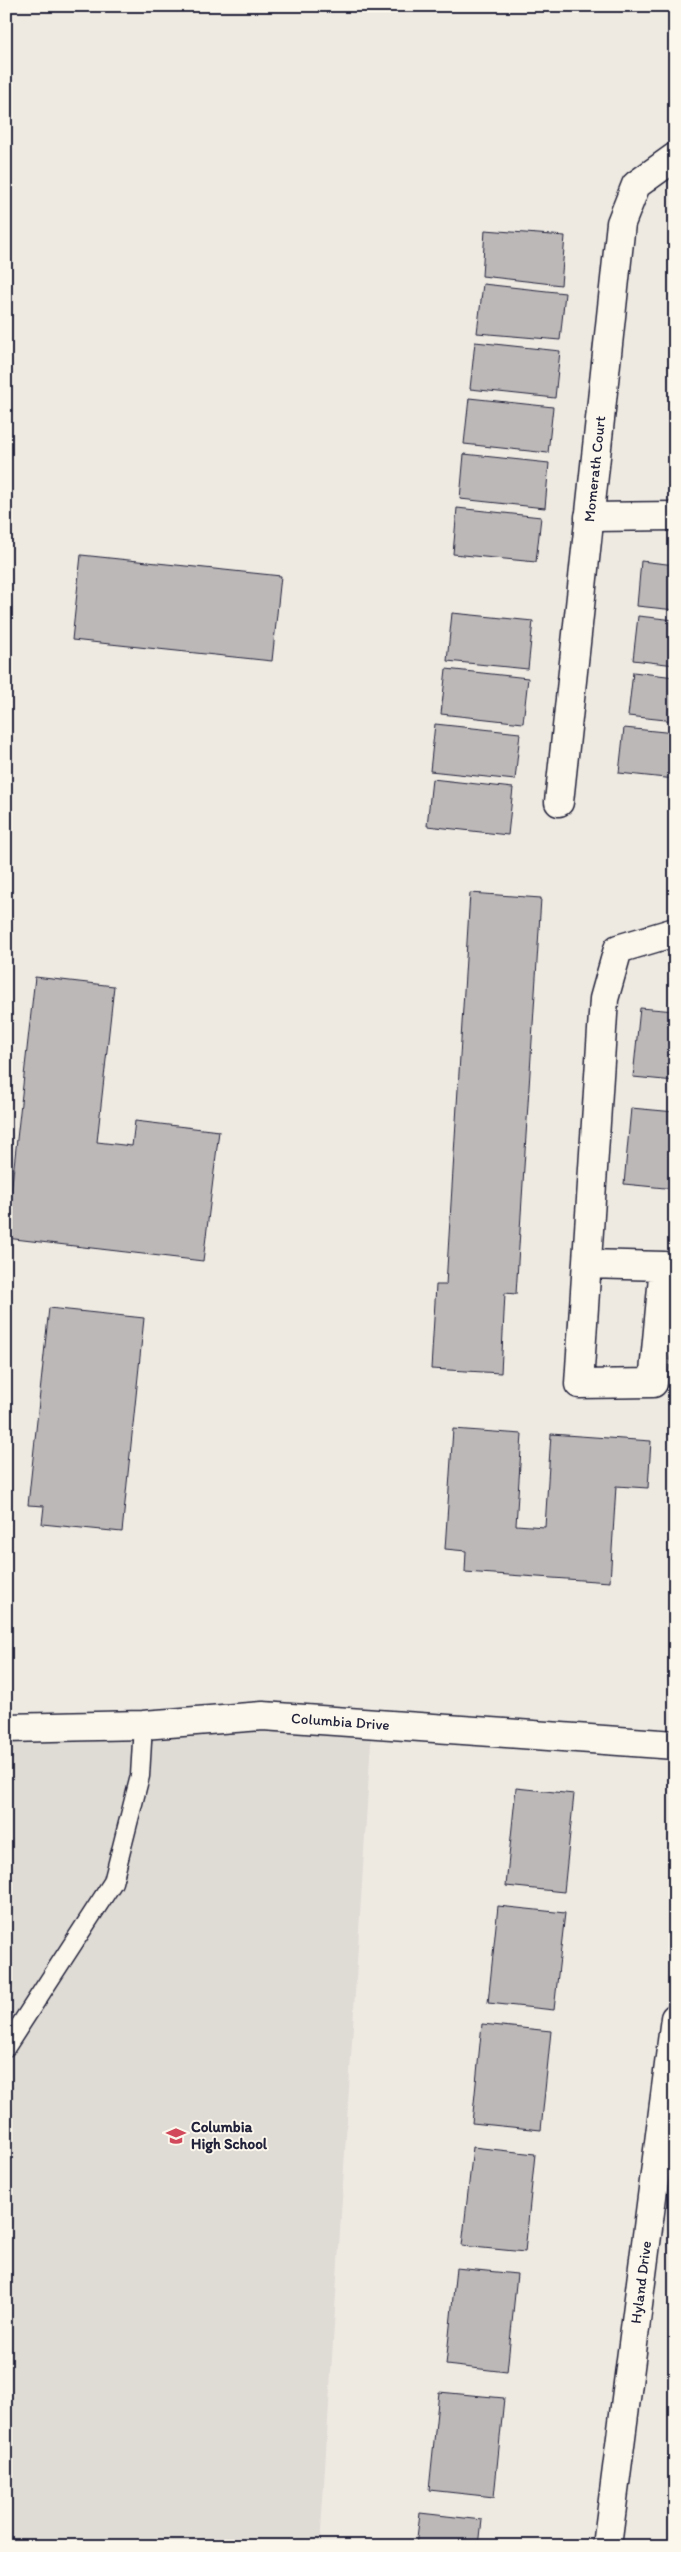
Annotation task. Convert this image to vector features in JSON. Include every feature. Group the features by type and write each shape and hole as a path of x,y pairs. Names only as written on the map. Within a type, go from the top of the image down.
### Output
{"street":[{"name":"Momerath Court","path":"559,802 621,223 636,184 675,157"},
{"path":"589,517 675,516"},
{"path":"586,1264 664,1266 653,1383 579,1384 586,1264 604,999 618,949 675,932"},
{"name":"Columbia Drive","path":"6,1728 142,1724 262,1716 675,1744"},
{"name":"Hyland Drive","path":"606,2546 675,2018"}],"lane":[{"path":"6,2047 113,1882 140,1776 142,1724"}],"shaded area":[{"name":"Columbia High School","path":"6,1724 372,1725 320,2546 6,2546"}],"building":[{"path":"485,230 565,236 561,285 482,276"},
{"path":"483,284 565,293 560,340 477,333"},
{"path":"475,342 560,351 555,398 470,389"},
{"path":"469,398 553,407 548,453 464,444"},
{"path":"464,454 549,463 545,508 460,499"},
{"path":"457,508 541,517 536,562 453,554"},
{"path":"81,555 281,576 272,661 72,640"},
{"path":"641,561 675,565 675,610 637,606"},
{"path":"452,613 533,621 528,669 447,661"},
{"path":"638,616 675,620 675,665 633,660"},
{"path":"446,669 528,678 523,723 441,714"},
{"path":"633,672 675,677 675,721 628,716"},
{"path":"435,724 520,733 515,780 430,771"},
{"path":"624,728 675,733 675,779 619,773"},
{"path":"432,779 513,788 508,835 427,826"},
{"path":"470,893 541,898 516,1294 505,1293 501,1373 431,1369 436,1285 446,1285"},
{"path":"35,977 114,986 97,1142 132,1146 135,1121 219,1131 203,1261 6,1238"},
{"path":"640,1008 675,1011 675,1081 633,1077"},
{"path":"631,1108 675,1112 675,1189 624,1184"},
{"path":"49,1308 144,1318 122,1532 42,1524 44,1506 28,1505"},
{"path":"453,1429 522,1434 516,1525 545,1527 551,1434 651,1441 648,1488 616,1486 610,1582 465,1572 466,1551 445,1549"},
{"path":"516,1788 574,1794 564,1892 506,1886"},
{"path":"498,1906 565,1913 554,2010 488,2003"},
{"path":"482,2024 551,2031 541,2130 472,2123"},
{"path":"473,2147 535,2154 525,2252 462,2246"},
{"path":"456,2268 517,2274 507,2372 446,2365"},
{"path":"439,2392 504,2398 494,2497 429,2490"},
{"path":"420,2513 482,2520 479,2546 416,2546"}],"place":[{"name":"Columbia High School","path":"176,2136"}]}
